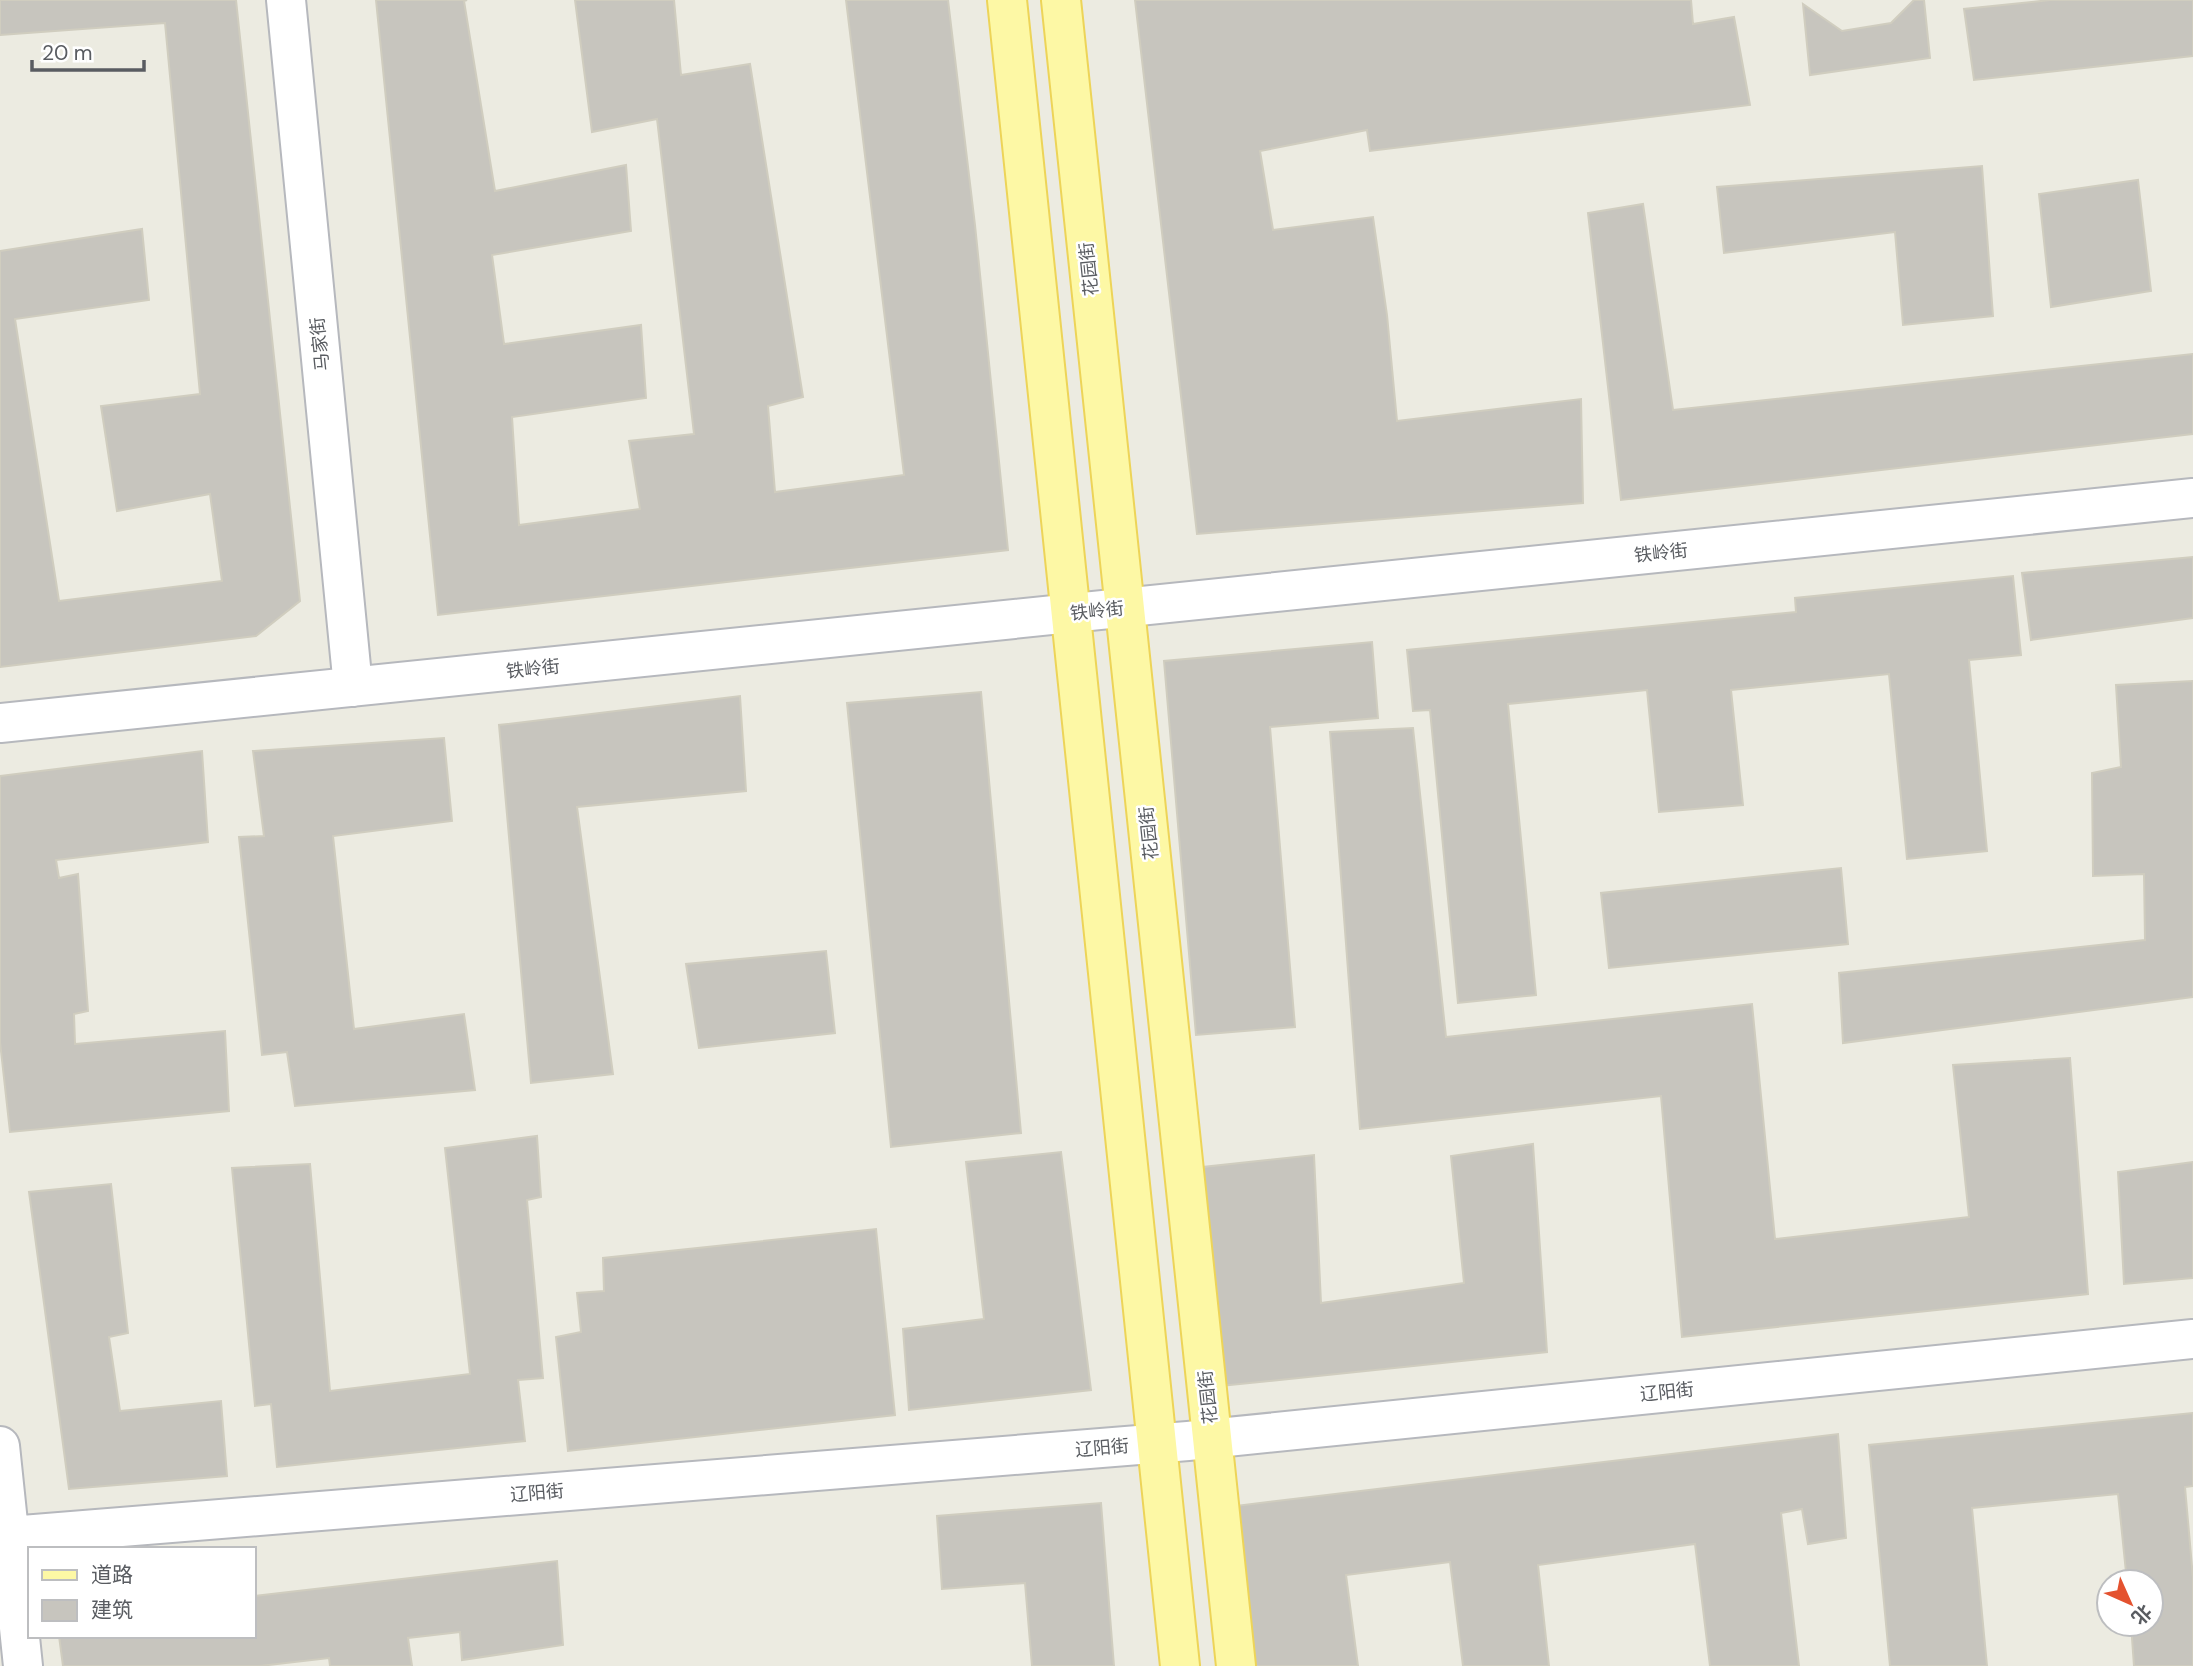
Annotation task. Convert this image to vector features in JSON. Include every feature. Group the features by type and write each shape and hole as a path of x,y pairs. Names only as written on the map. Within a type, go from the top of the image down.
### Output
{"main road":[{"path":"1007,0 1180,1666"},
{"name":"花园街","path":"1061,0 1236,1666"}],"street":[{"name":"马家街","path":"286,0 354,687"},
{"name":"铁岭街","path":"0,723 2193,498"},
{"name":"辽阳街","path":"10,1536 1212,1439 2193,1339"},
{"path":"0,1446 23,1666"}],"building":[{"path":"0,0 236,0 300,601 256,636 0,667 0,251 142,229 149,300 15,319 59,601 222,581 210,494 117,511 101,406 200,394 165,23 0,35"},
{"path":"376,0 467,0 464,1 495,191 626,165 631,231 492,255 504,344 641,325 646,398 512,417 519,525 640,509 629,441 694,434 657,119 592,132 575,0 674,0 681,75 750,64 803,397 768,406 775,492 904,475 846,0 948,0 975,225 1008,550 438,615"},
{"path":"1135,0 1691,0 1693,24 1734,17 1750,105 1370,151 1367,130 1260,151 1273,230 1373,217 1387,315 1397,421 1581,399 1583,503 1197,534"},
{"path":"1914,0 1924,0 1930,58 1810,75 1803,4 1842,31 1891,23"},
{"path":"2050,0 2193,0 2193,56 1974,80 1964,9"},
{"path":"1982,166 1993,316 1903,325 1895,232 1724,253 1717,187"},
{"path":"2138,180 2151,291 2051,307 2039,194"},
{"path":"1643,204 1673,410 2193,354 2193,434 1621,500 1588,213"},
{"path":"2193,557 2193,618 2031,640 2022,573"},
{"path":"2013,576 2021,655 1969,660 1987,851 1907,859 1889,674 1731,690 1743,805 1659,812 1647,690 1508,704 1536,995 1458,1003 1430,710 1413,711 1407,650 1796,612 1795,598"},
{"path":"1372,642 1378,718 1270,727 1295,1027 1196,1035 1164,661"},
{"path":"2193,681 2193,997 1843,1043 1839,973 2145,940 2144,874 2093,876 2092,773 2121,767 2116,685"},
{"path":"981,692 1021,1133 891,1147 847,703"},
{"path":"740,696 746,791 577,807 613,1074 531,1083 499,725"},
{"path":"1413,728 1446,1037 1752,1004 1775,1239 1969,1217 1953,1065 2070,1058 2088,1294 1682,1337 1661,1096 1360,1129 1330,732"},
{"path":"444,738 452,821 333,836 354,1029 464,1014 475,1090 295,1106 287,1052 262,1055 239,837 264,836 253,751"},
{"path":"202,751 208,842 56,860 59,878 78,874 88,1011 74,1014 75,1044 225,1031 229,1111 10,1132 0,1042 0,776"},
{"path":"1841,868 1848,944 1609,968 1601,893"},
{"path":"826,951 835,1033 699,1048 686,964"},
{"path":"537,1136 541,1197 527,1200 543,1378 518,1380 525,1441 277,1467 271,1404 255,1406 232,1168 310,1164 330,1391 470,1374 445,1148"},
{"path":"1533,1144 1547,1352 1221,1386 1203,1167 1314,1155 1321,1303 1464,1283 1451,1156"},
{"path":"1061,1152 1091,1390 909,1410 903,1329 984,1319 966,1162"},
{"path":"2193,1162 2193,1278 2124,1284 2118,1172"},
{"path":"111,1184 128,1333 109,1337 120,1411 221,1401 227,1476 69,1489 29,1192"},
{"path":"876,1229 895,1415 568,1451 556,1337 581,1332 577,1293 604,1291 603,1258"},
{"path":"2193,1413 2193,1486 2185,1487 2193,1578 2193,1666 2134,1666 2132,1638 2165,1638 2165,1568 2126,1568 2118,1494 1972,1508 1987,1666 1890,1666 1869,1445"},
{"path":"1838,1434 1846,1538 1808,1544 1802,1509 1781,1513 1799,1666 1710,1666 1695,1544 1538,1565 1549,1666 1463,1666 1450,1562 1346,1575 1358,1666 1254,1666 1235,1506"},
{"path":"1101,1503 1114,1666 1032,1666 1025,1583 942,1589 937,1516"},
{"path":"557,1561 563,1645 462,1660 460,1632 408,1638 412,1666 330,1666 329,1658 260,1666 63,1666 59,1638 256,1638 256,1596"}]}
